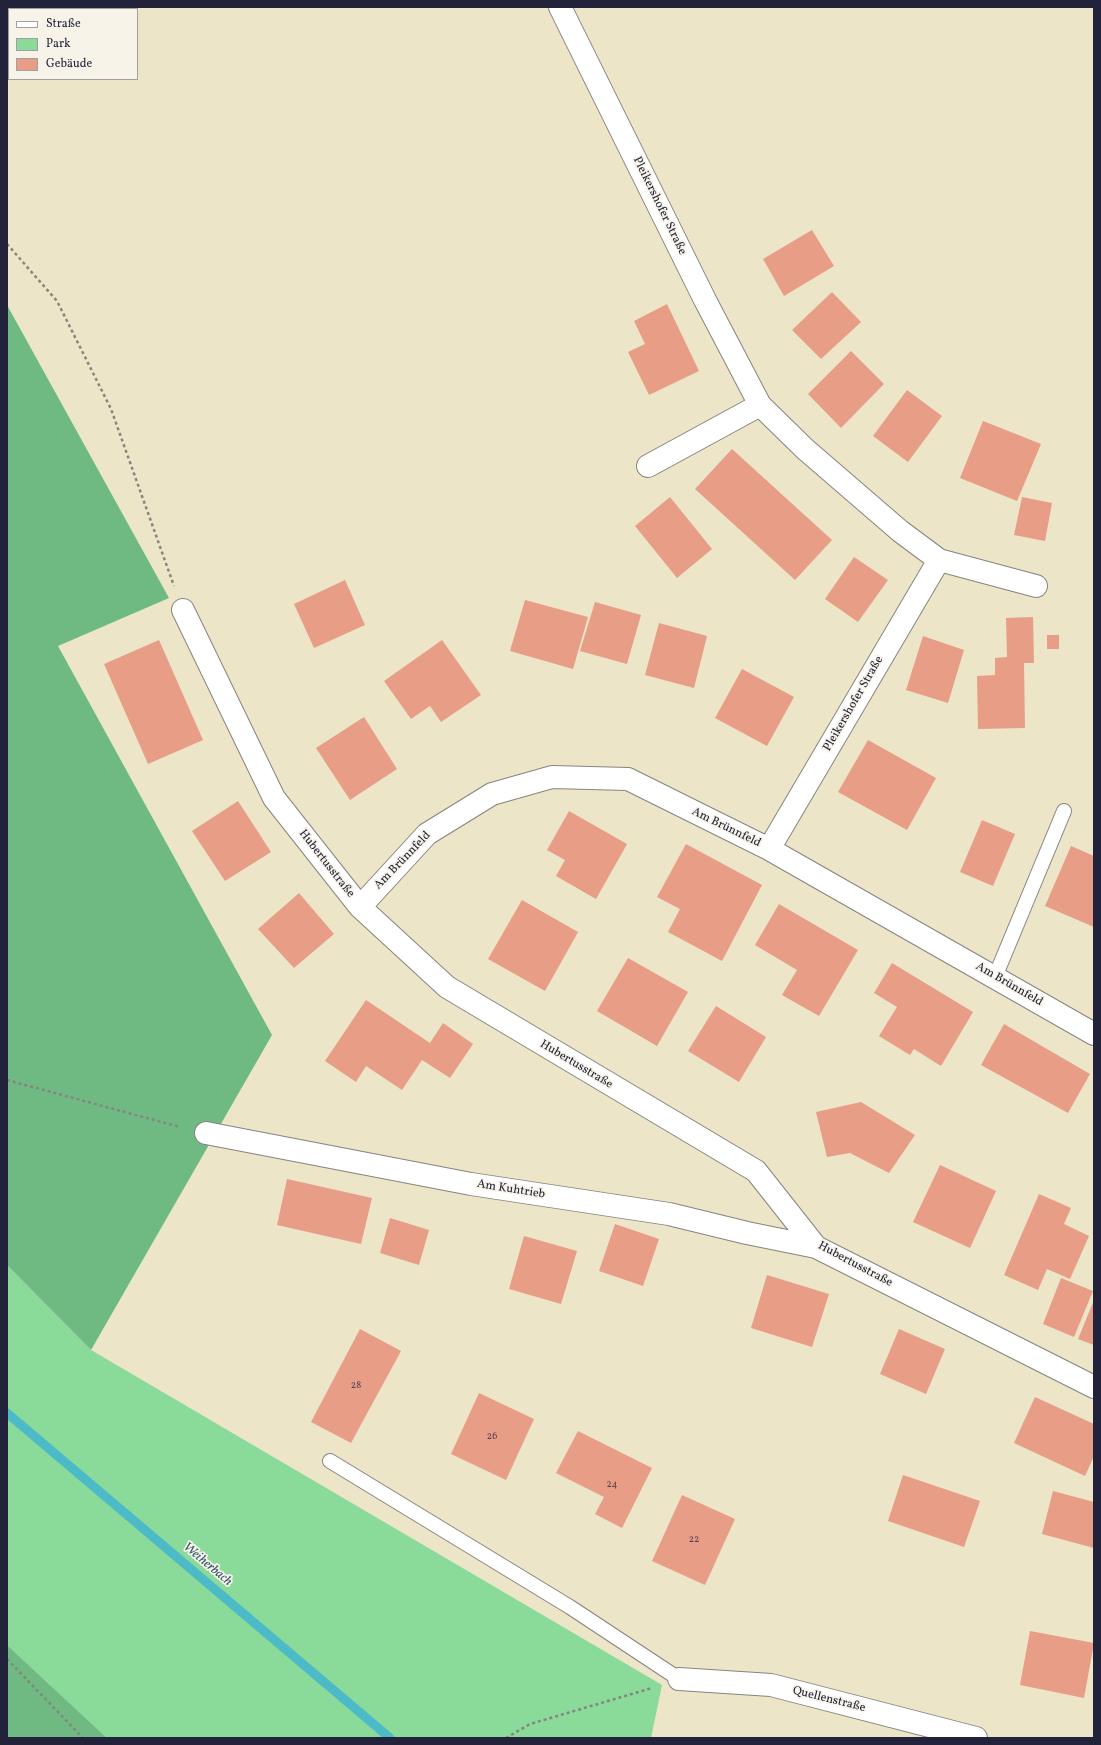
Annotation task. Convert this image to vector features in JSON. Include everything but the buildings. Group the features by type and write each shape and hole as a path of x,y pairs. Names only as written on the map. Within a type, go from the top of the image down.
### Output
{"street":[{"name":"Pleikershofer Straße","path":"560,7 705,300 760,405 805,449 900,531 939,560 1036,586"},
{"path":"648,466 760,405"},
{"name":"Pleikershofer Straße","path":"769,849 939,560"},
{"name":"Hubertusstraße","path":"183,610 274,798 360,906 447,987 756,1171 816,1247 1094,1387"},
{"name":"Am Brünnfeld","path":"360,906 427,834 492,794 552,777 628,779 769,849 1094,1034"},
{"name":"Am Kuhtrieb","path":"206,1133 471,1184 668,1214 747,1233 816,1247"},
{"name":"Quellenstraße","path":"679,1679 771,1685 976,1738"}],"lane":[{"path":"996,977 1064,811"},
{"path":"330,1460 570,1607 679,1679"}],"path":[{"path":"7,244 57,301 111,409 159,547 183,610"},
{"path":"7,1080 206,1133"},
{"path":"7,1659 83,1738"},
{"path":"506,1738 530,1724 679,1679"}],"green space":[{"path":"7,305 169,598 58,646 272,1035 91,1350 7,1265"},
{"path":"7,1265 91,1350 662,1685 651,1738 107,1738 7,1645"},
{"path":"7,1645 107,1738 7,1738"}],"waterway":[{"name":"Weiherbach","path":"7,1413 390,1738"}]}
